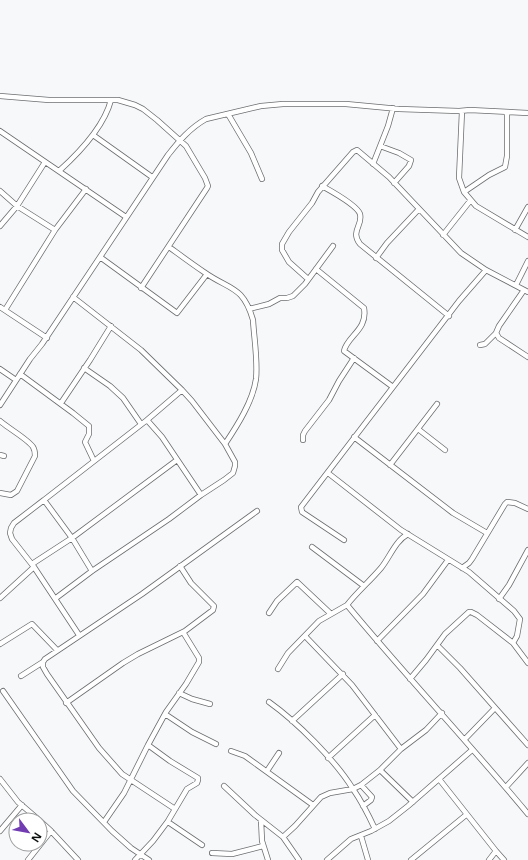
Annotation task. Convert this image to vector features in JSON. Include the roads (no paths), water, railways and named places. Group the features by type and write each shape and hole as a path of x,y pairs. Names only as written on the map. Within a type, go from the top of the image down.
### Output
{"street":[{"path":"0,96 49,100 118,100 130,103 143,109 180,140 189,152 205,178 208,186 141,288"},
{"path":"59,171 93,135 106,115 111,100"},
{"path":"1,402 46,338 152,177 180,140 198,123 206,119 261,106 277,104 346,104 393,108 528,113"},
{"path":"373,164 388,126 393,108"},
{"path":"462,111 459,178 464,192 470,201 476,206 528,237"},
{"path":"464,192 483,178 505,167 507,156 507,113"},
{"path":"228,114 251,153 262,179"},
{"path":"0,130 126,217"},
{"path":"93,135 152,177"},
{"path":"380,146 399,153 411,160 409,166 394,183"},
{"path":"308,279 289,262 282,250 282,244 284,239 312,203 322,186 356,150 358,150 394,183 461,253 486,270 526,291 499,326 496,333 485,344 480,345"},
{"path":"0,226 17,206 45,162"},
{"path":"322,186 358,211 360,219 356,233 357,241 449,316"},
{"path":"5,310 55,230 86,189"},
{"path":"0,190 17,206 55,230"},
{"path":"443,235 470,201"},
{"path":"515,230 528,206"},
{"path":"376,258 387,243 419,209"},
{"path":"249,309 269,304 280,298 290,297 305,284 333,246"},
{"path":"169,247 207,274 236,290 244,298 253,320 256,380 238,424 225,444"},
{"path":"100,257 177,313 207,274"},
{"path":"516,285 528,262"},
{"path":"316,269 364,308 361,325 345,348 346,353 393,387"},
{"path":"344,540 302,512 300,509 302,504 328,473 393,387 486,270"},
{"path":"56,598 92,571 224,480 235,470 235,462 225,444 182,390 141,350 73,297"},
{"path":"0,307 46,338"},
{"path":"61,403 111,326"},
{"path":"496,333 499,338 528,357"},
{"path":"303,440 305,431 329,400 354,358"},
{"path":"84,368 110,386 123,398 141,424"},
{"path":"0,369 16,380"},
{"path":"20,374 61,403 89,426 89,434 85,442 94,461"},
{"path":"79,635 33,565 12,539 10,533 11,528 19,519 147,420 182,390"},
{"path":"390,465 437,404"},
{"path":"147,420 162,437 201,495"},
{"path":"0,421 28,441 34,448 35,452 17,492 11,494 0,493"},
{"path":"418,429 445,450"},
{"path":"354,438 453,513 487,533"},
{"path":"0,598 33,565 177,460"},
{"path":"328,473 402,530 469,572 514,610 520,619 517,636 513,643"},
{"path":"44,500 72,538 92,571"},
{"path":"462,568 469,564 507,502 515,503 528,509"},
{"path":"21,676 43,662 57,650 79,635 142,594 257,511"},
{"path":"278,669 288,653 319,621 347,605 355,594 382,567 401,538 402,530"},
{"path":"401,538 408,534"},
{"path":"312,547 364,586"},
{"path":"499,598 509,586 528,551"},
{"path":"377,641 423,594 448,560"},
{"path":"469,564 469,572"},
{"path":"66,703 138,654 183,632 213,610 214,608 191,583 180,566"},
{"path":"269,613 281,597 296,582 331,614"},
{"path":"347,605 410,679 465,739 472,750 506,787 528,814"},
{"path":"410,679 445,634 466,614 471,612 513,643 528,663"},
{"path":"0,644 32,624 57,650"},
{"path":"104,822 124,793 165,714 200,660 183,632"},
{"path":"305,636 343,674 401,750"},
{"path":"437,644 528,745"},
{"path":"43,662 44,667 66,703 99,748 122,774 175,809"},
{"path":"292,721 343,674"},
{"path":"3,691 67,783 112,831 131,848 149,860"},
{"path":"179,693 192,699 210,704"},
{"path":"269,702 284,713 340,770 353,789 375,829"},
{"path":"465,739 495,708"},
{"path":"165,714 192,732 216,744"},
{"path":"283,837 295,826 320,797 353,789 361,785 426,730 442,714"},
{"path":"328,758 375,715"},
{"path":"135,860 168,822 186,790 197,783 198,779 148,745"},
{"path":"231,750 245,756 313,805"},
{"path":"327,860 351,838 361,836 389,821 472,750"},
{"path":"267,771 279,753"},
{"path":"506,787 528,763"},
{"path":"380,770 413,802"},
{"path":"0,779 29,812"},
{"path":"439,779 504,860"},
{"path":"361,785 372,797 372,800 363,806"},
{"path":"224,786 261,820 283,837 299,860"},
{"path":"0,831 22,805"},
{"path":"411,860 466,814"},
{"path":"261,820 263,846 268,860"},
{"path":"168,822 202,845"},
{"path":"48,828 78,860"},
{"path":"28,860 51,831"},
{"path":"361,836 368,860"},
{"path":"212,853 232,854 263,846"},
{"path":"489,860 496,851"}]}
